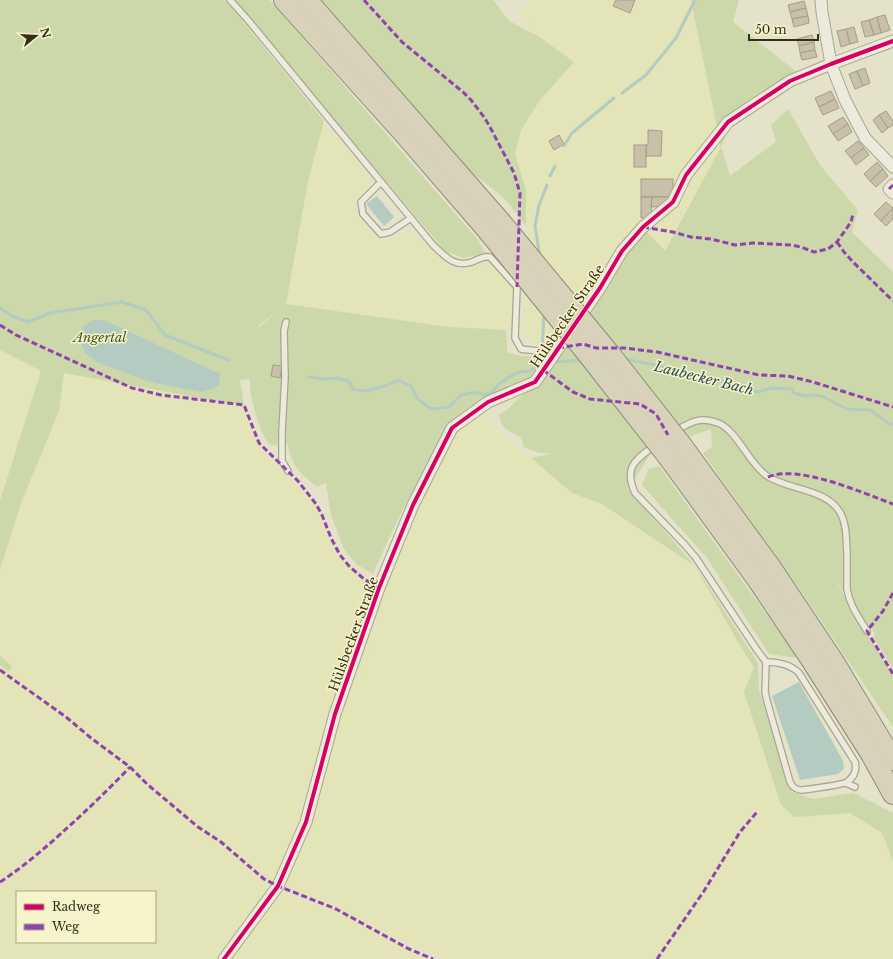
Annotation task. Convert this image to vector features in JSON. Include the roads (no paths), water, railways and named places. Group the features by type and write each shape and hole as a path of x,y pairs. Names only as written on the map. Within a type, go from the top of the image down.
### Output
{"highway":[{"path":"284,0 406,136 494,226"},
{"path":"307,0 494,226 581,346 676,452 772,569 834,662 893,760"},
{"path":"676,452 871,754 893,794"}],"street":[{"path":"821,0 831,64 845,100 865,138 893,167"},
{"name":"Hülsbecker Straße","path":"224,959 278,886 306,822 335,714 379,588 413,505 452,428 488,402 534,382 551,352 600,288 622,251 643,227 673,202 686,175 728,122 790,81 893,41"},
{"path":"893,185 889,189 893,193"}],"lane":[{"path":"230,0 433,245 451,261 456,263 470,262 485,257 490,257 517,287 515,338 521,349 551,352"},
{"path":"381,182 361,202 363,214 381,234 390,232 411,218"},
{"path":"286,322 284,331 285,377 282,461 288,471"},
{"path":"855,787 846,783 802,790 797,790 792,787 765,692 766,662 696,558 635,493 631,483 630,472 636,460 668,435 694,421 708,420 720,423 728,429 756,467 768,477 780,483 826,498 834,504 843,517 846,532 847,589 852,606 867,630"},
{"path":"766,662 786,665 800,673 855,762 855,773 846,783"}],"waterway":[{"path":"622,93 646,75 676,38 695,0"},
{"path":"564,146 572,133 614,98"},
{"path":"550,176 555,166"},
{"path":"540,257 535,226 539,205 547,185"},
{"name":"Laubecker Bach","path":"0,308 12,316 28,322 50,313 122,302 146,310 165,335 228,360"},
{"path":"540,364 542,355 544,312"},
{"name":"Laubecker Bach","path":"625,359 655,365 690,375 727,382 729,387 743,387 758,392 771,388 792,389 794,393 805,396 822,396 847,409 870,410 891,425 893,424"},
{"name":"Laubecker Bach","path":"553,362 583,360"},
{"name":"Laubecker Bach","path":"309,377 324,379 337,378 349,381 353,389 367,391 385,386 398,380 411,386 418,399 431,409 449,407 461,395 475,392 484,395 493,391 500,383 513,375 520,372 529,371 542,364"}],"park label":[{"name":"Angertal","path":"100,337"}]}
